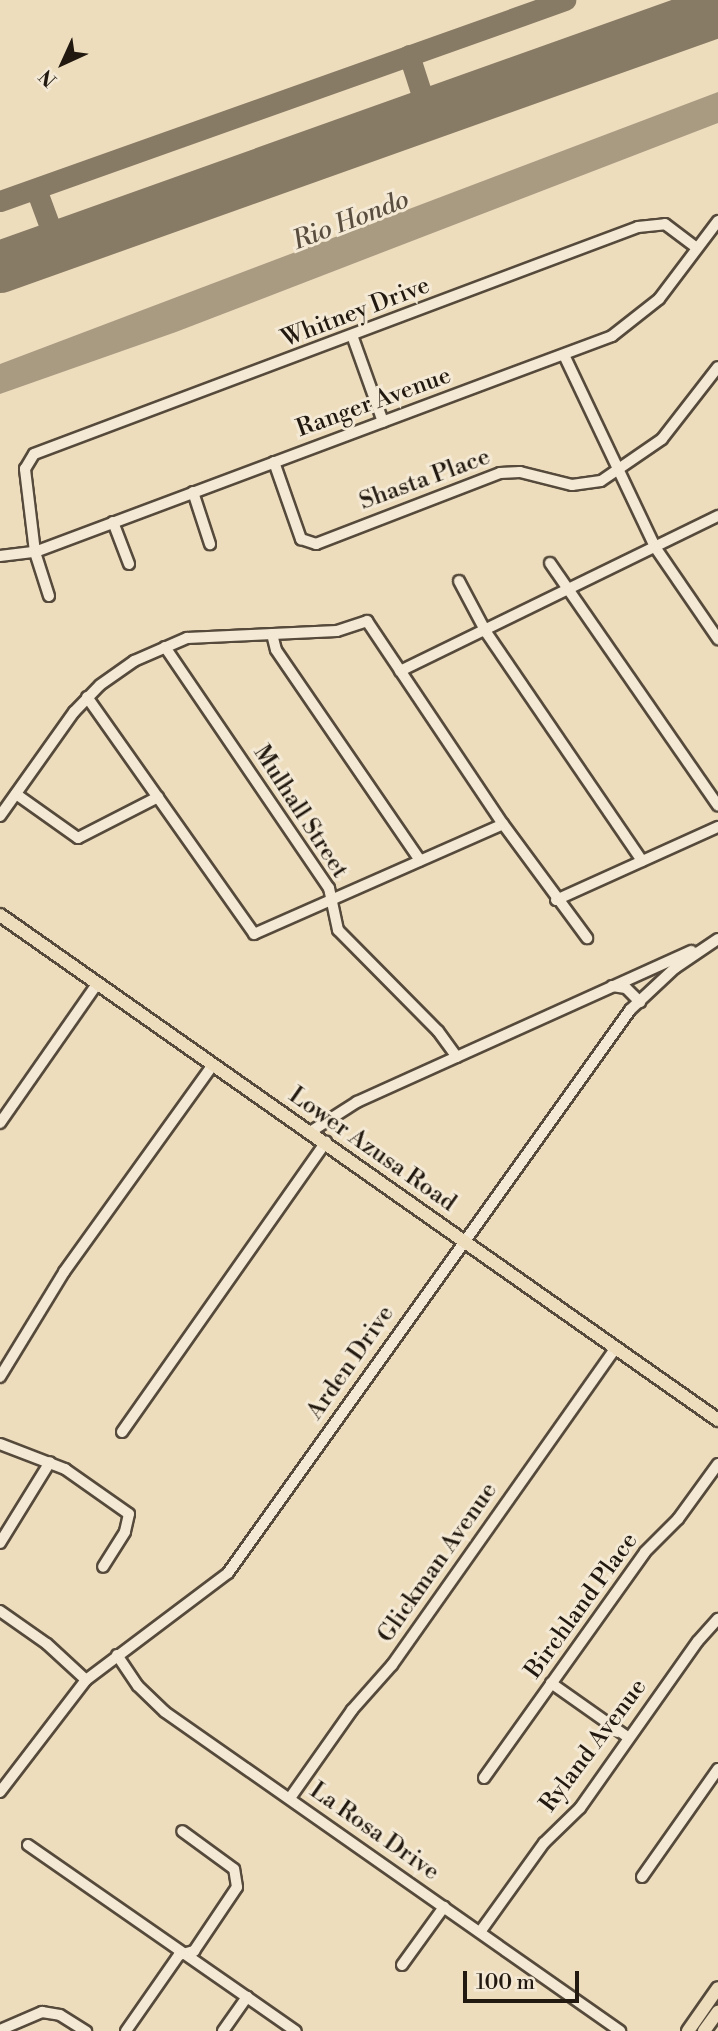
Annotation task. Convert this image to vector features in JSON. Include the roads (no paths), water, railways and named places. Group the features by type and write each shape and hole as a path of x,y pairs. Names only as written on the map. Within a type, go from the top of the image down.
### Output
{"main road":[{"name":"Lower Azusa Road","path":"0,915 718,1420"},
{"path":"688,2031 718,1988"},
{"path":"704,2031 718,2012"}],"street":[{"name":"Ranger Avenue","path":"0,556 35,552 612,335 644,314 718,221"},
{"name":"Whitney Drive","path":"35,552 27,458 353,338 638,227 665,224 695,247"},
{"path":"353,338 383,422"},
{"path":"564,355 655,547 718,639"},
{"name":"Shasta Place","path":"274,461 296,527 308,545 500,473 591,485 617,471 662,439 718,367"},
{"path":"193,492 210,544"},
{"path":"400,671 571,591 718,516"},
{"path":"114,522 129,564"},
{"path":"35,552 49,596"},
{"path":"550,563 718,806"},
{"path":"459,581 486,632 642,861"},
{"path":"0,816 87,697 115,673 187,638 337,631 367,621 503,824 587,939"},
{"path":"272,634 276,650 420,860"},
{"name":"Mulhall Street","path":"164,647 329,888 338,929 438,1031 457,1057"},
{"path":"87,697 254,934 503,824"},
{"path":"16,794 78,838 158,797"},
{"path":"556,900 718,827"},
{"path":"310,1132 327,1117 714,941"},
{"name":"Arden Drive","path":"0,1792 86,1680 117,1655 208,1592 228,1573 640,1002 675,968 714,941"},
{"path":"0,1123 97,984"},
{"path":"611,986 626,988 640,1002"},
{"path":"0,1377 64,1272 212,1066"},
{"path":"121,1432 326,1142"},
{"name":"Glickman Avenue","path":"290,1798 352,1710 392,1665 616,1349"},
{"path":"0,1444 50,1462 129,1514 125,1532 103,1567"},
{"path":"0,1543 50,1462"},
{"name":"Birchland Place","path":"484,1777 645,1552 678,1519 718,1464"},
{"path":"0,1611 47,1644 86,1680"},
{"name":"Ryland Avenue","path":"480,1932 544,1843 580,1808 698,1641 718,1619"},
{"name":"La Rosa Drive","path":"117,1655 151,1701 620,2031"},
{"path":"551,1683 629,1738"},
{"path":"642,1877 718,1769"},
{"path":"126,2031 179,1955 194,1951 234,1895 238,1879 224,1860 182,1831"},
{"path":"28,1845 296,2031"},
{"path":"402,1965 444,1907"},
{"path":"223,2031 247,1997"},
{"path":"0,2031 42,2012 60,2015 86,2031"}],"water label":[{"name":"Rio Hondo","path":"351,221"}]}
